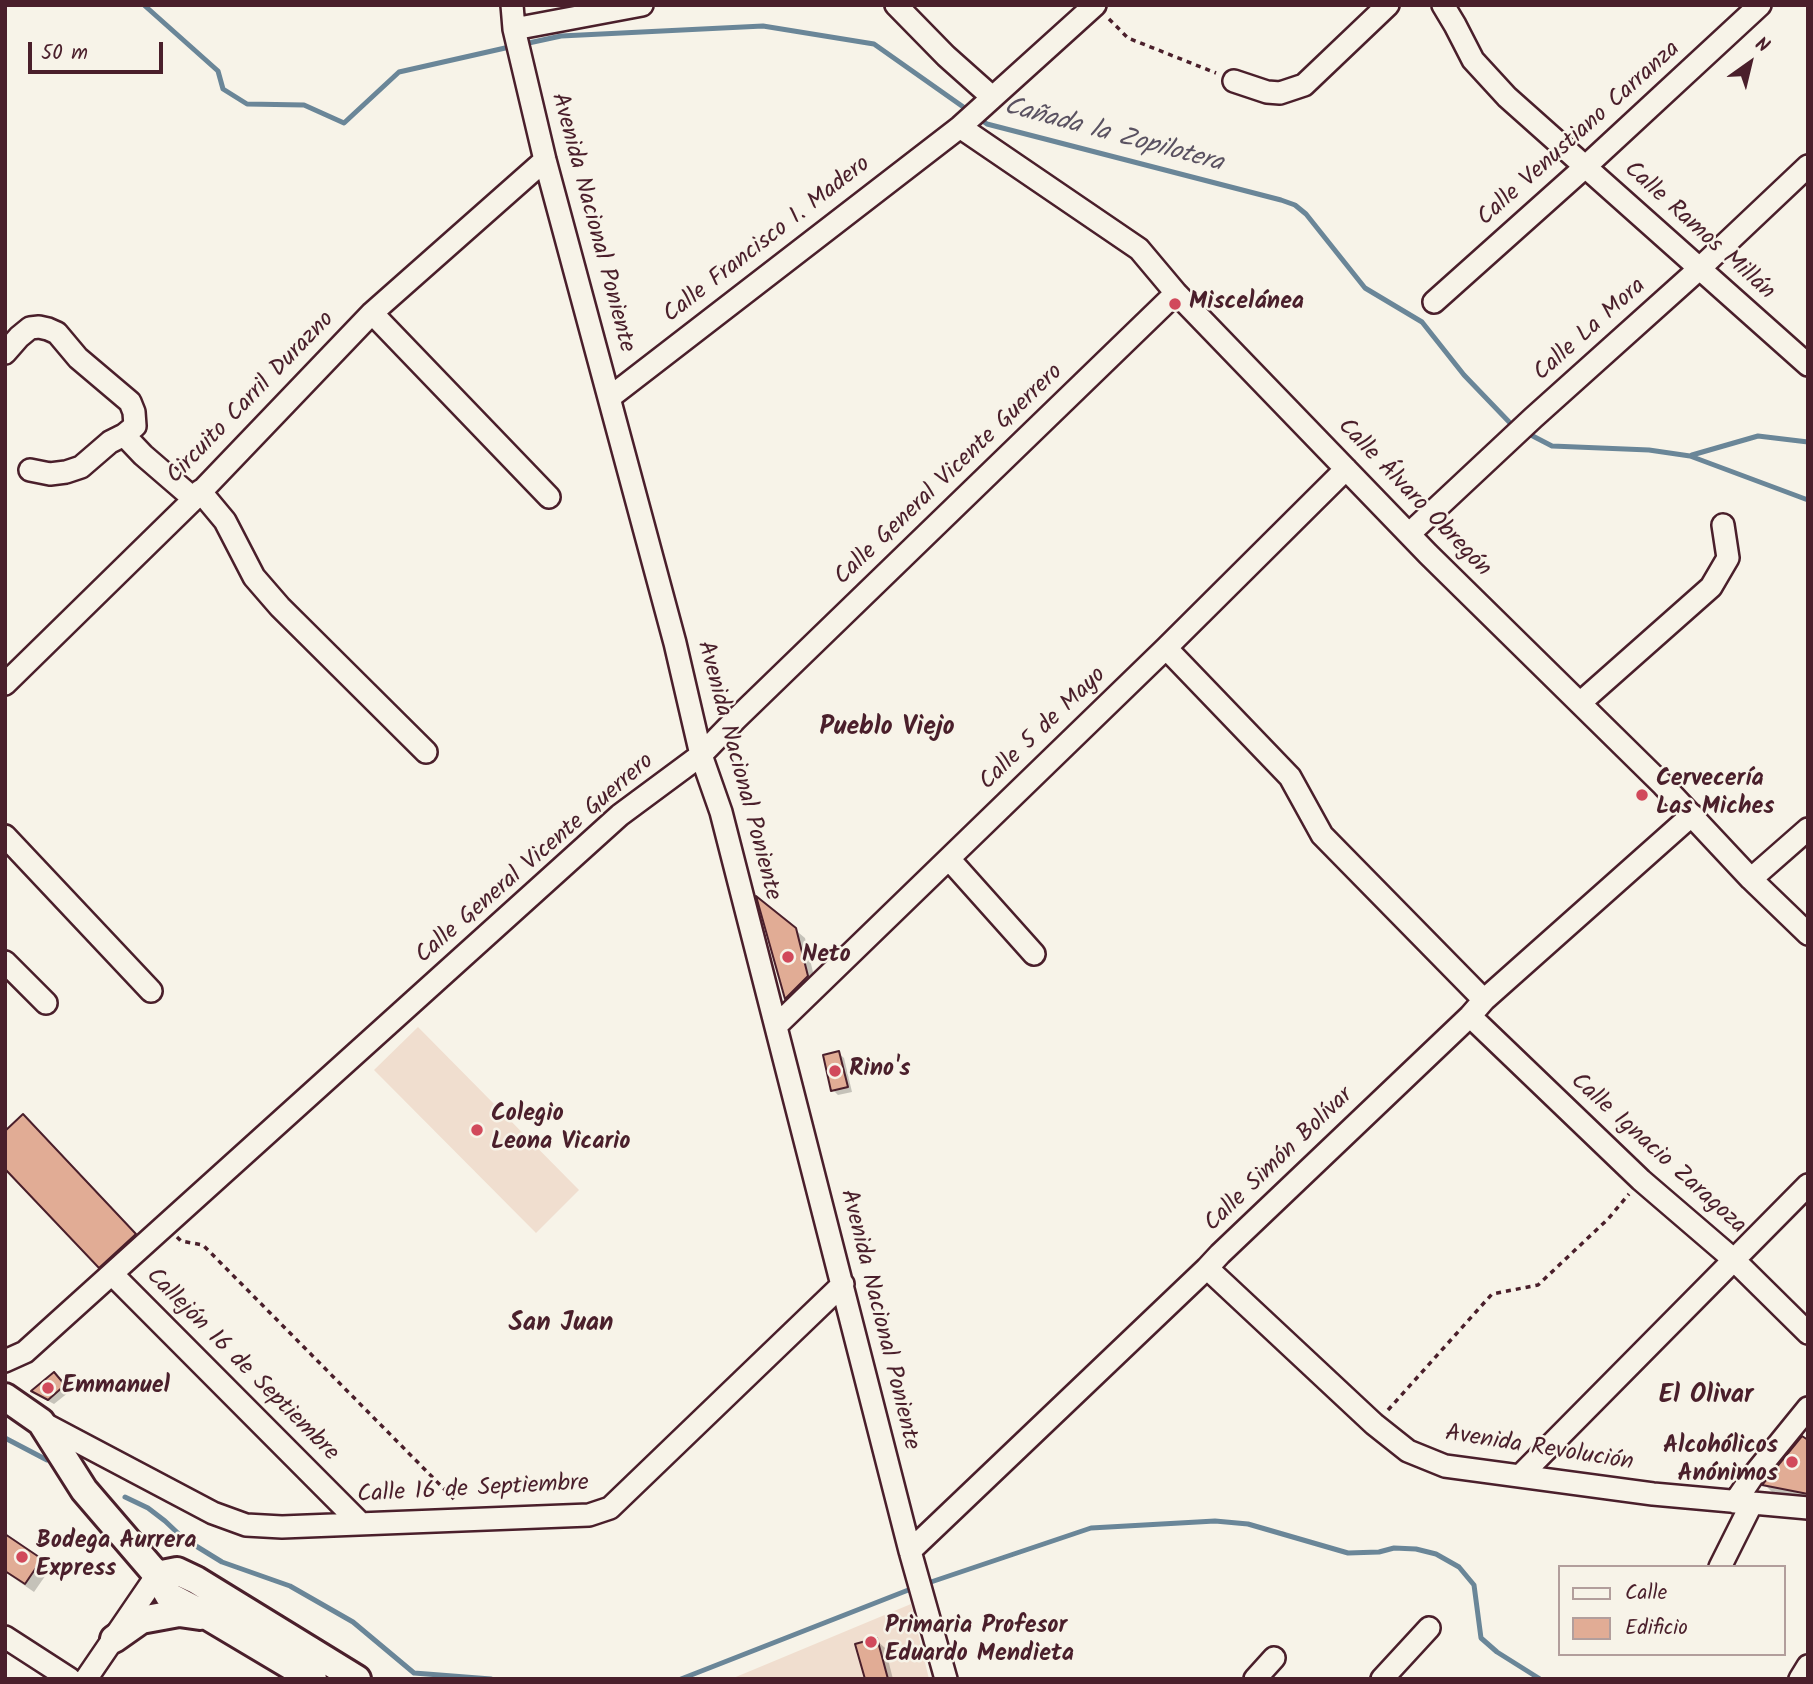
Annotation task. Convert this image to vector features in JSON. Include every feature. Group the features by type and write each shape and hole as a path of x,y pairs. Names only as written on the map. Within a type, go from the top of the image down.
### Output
{"main road":[{"path":"5,1397 41,1422 84,1490 157,1576 169,1596 313,1679"},
{"path":"157,1576 177,1571 196,1580 357,1679"},
{"path":"114,1639 141,1620 179,1613 209,1617"}],"street":[{"name":"Avenida Nacional Poniente","path":"512,5 520,59 545,160 675,643 701,755 721,812 910,1551 946,1679"},
{"path":"514,29 642,5"},
{"path":"896,5 946,56 992,97 1095,6"},
{"path":"1234,80 1267,92 1280,93 1304,85 1388,5"},
{"name":"Calle Ramos Millán","path":"1443,5 1473,60 1507,97 1808,365"},
{"name":"Calle Venustiano Carranza","path":"1434,302 1760,5"},
{"name":"Calle Francisco I. Madero","path":"609,398 960,127 992,97"},
{"name":"Calle Álvaro Obregón","path":"960,127 1139,249 1176,293 1409,534 1808,934"},
{"name":"Circuito Carril Durazno","path":"5,684 197,495 372,313 545,160"},
{"name":"Calle La Mora","path":"1409,534 1808,166"},
{"name":"Calle General Vicente Guerrero","path":"5,1361 24,1352 112,1274 621,815 701,755 1176,293"},
{"path":"372,313 549,498"},
{"path":"5,353 30,328 39,327 57,333 78,358 130,402 134,412 135,426 110,442 81,467 50,474 30,470"},
{"path":"124,435 143,455 197,495 225,522 254,577 280,607 426,752"},
{"name":"Calle 5 de Mayo","path":"776,1026 1166,648 1346,469"},
{"path":"1580,704 1711,587 1728,558 1723,525"},
{"name":"Calle Ignacio Zaragoza","path":"1166,648 1290,777 1322,835 1477,1008 1641,1180 1733,1259 1808,1333"},
{"name":"Calle Simón Bolívar","path":"910,1551 1477,1008 1692,815"},
{"path":"1751,878 1808,829"},
{"path":"5,836 152,991"},
{"path":"949,859 1034,954"},
{"path":"5,962 46,1003"},
{"path":"1521,1475 1808,1185"},
{"name":"Avenida Revolución","path":"1207,1268 1374,1424 1408,1451 1445,1466 1653,1494 1808,1508"},
{"name":"Callejón 16 de Septiembre","path":"112,1274 361,1524"},
{"name":"Calle 16 de Septiembre","path":"41,1422 214,1513 246,1525 282,1527 589,1514 610,1508 842,1284"},
{"path":"1721,1565 1752,1477 1808,1408"},
{"path":"86,1679 157,1576"},
{"path":"1382,1679 1429,1629"},
{"path":"5,1637 70,1679"},
{"path":"1255,1679 1274,1658"},
{"path":"1800,1679 1808,1666"}],"path":[{"path":"1095,6 1128,38 1234,80"},
{"path":"1374,1424 1492,1294 1538,1285 1608,1219 1641,1180"},
{"path":"166,1226 181,1241 203,1245 473,1519"}],"shaded area":[{"name":"Colegio Leona Vicario","path":"418,1027 579,1190 536,1233 374,1070"},
{"name":"Primaria Profesor Eduardo Mendieta","path":"911,1604 929,1679 731,1679"}],"building":[{"name":"Neto","path":"756,896 796,928 808,976 785,999"},
{"name":"Rino's","path":"839,1051 848,1087 831,1091 823,1055"},
{"path":"23,1114 136,1234 99,1268 5,1169 5,1131"},
{"name":"Emmanuel","path":"54,1372 65,1385 48,1400 31,1391"},
{"name":"Alcohólicos Anónimos","path":"1802,1436 1808,1440 1808,1494 1762,1485"},
{"name":"Bodega Aurrera Express","path":"5,1534 42,1559 25,1584 5,1571"},
{"path":"877,1638 888,1679 865,1679 855,1644"}],"waterway":[{"name":"Cañada la Zopilotera","path":"144,5 218,71 223,89 247,104 304,105 344,123 399,72 514,46"},
{"name":"Cañada la Zopilotera","path":"524,44 561,36 763,26 874,44 969,111"},
{"name":"Cañada la Zopilotera","path":"977,117 987,124 1295,205 1306,214 1365,288 1422,322 1464,375 1517,428"},
{"name":"Cañada la Zopilotera","path":"1525,432 1552,446 1649,450 1690,456 1808,500"},
{"path":"1692,455 1758,436 1808,442"},
{"path":"5,1438 47,1460"},
{"path":"125,1497 148,1508 183,1538 222,1562 290,1586 353,1622 414,1673 491,1679"},
{"path":"925,1584 1091,1528 1215,1521 1248,1524 1348,1553 1379,1552 1394,1548 1416,1549 1436,1554 1459,1567 1474,1585 1481,1638 1497,1652 1540,1679"},
{"path":"681,1679 916,1587"}],"place":[{"name":"Miscelánea","path":"1175,304"},
{"name":"Cervecería Las Miches","path":"1642,795"},
{"name":"Neto","path":"788,957"},
{"name":"Rino's","path":"835,1071"},
{"name":"Colegio Leona Vicario","path":"477,1130"},
{"name":"Emmanuel","path":"48,1388"},
{"name":"Alcohólicos Anónimos","path":"1792,1462"},
{"name":"Bodega Aurrera Express","path":"22,1557"},
{"name":"Primaria Profesor Eduardo Mendieta","path":"871,1642"}],"district":[{"name":"Pueblo Viejo","path":"887,730"},
{"name":"San Juan","path":"561,1326"},
{"name":"El Olivar","path":"1706,1398"}]}
